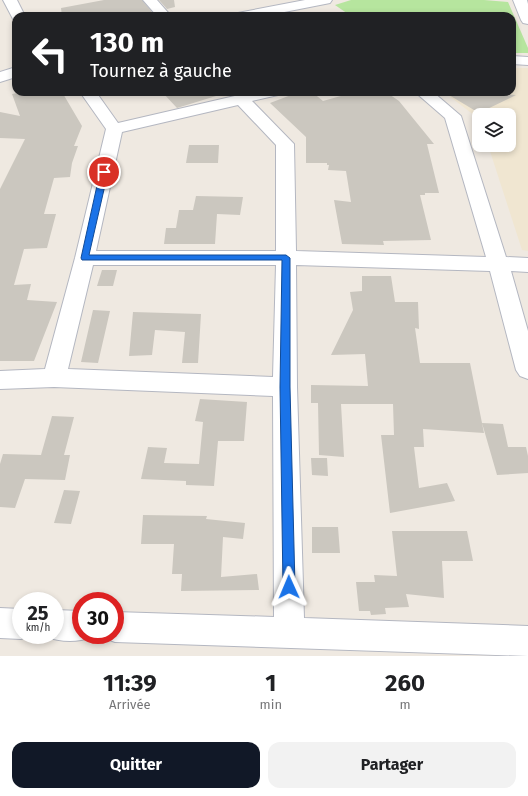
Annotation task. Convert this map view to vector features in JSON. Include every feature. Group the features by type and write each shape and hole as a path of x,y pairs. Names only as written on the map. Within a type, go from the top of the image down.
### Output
{"street":[{"path":"10,0 16,12"},
{"path":"150,0 160,12"},
{"path":"520,0 528,20"},
{"path":"268,12 318,4"},
{"path":"516,60 528,61"},
{"path":"0,77 12,73"},
{"path":"54,378 85,258 114,129 91,96"},
{"path":"114,129 257,96"},
{"path":"428,96 453,116 498,263 528,370"},
{"path":"242,100 285,144 285,387 290,633"},
{"path":"85,258 286,258 528,265"},
{"path":"0,380 54,378 285,387"},
{"path":"0,623 12,624"},
{"path":"124,627 528,641"}],"shaded area":[{"path":"516,68 528,68 528,251 522,250 490,152 516,152 516,108 472,108 472,114 449,96 516,96"}],"green space":[{"path":"351,0 484,0 508,2 512,12 345,12 335,5"},
{"path":"516,20 528,48 528,53 516,53"}],"building":[{"path":"104,0 142,0 152,12 62,12 61,8"},
{"path":"159,0 174,0 175,7 167,9"},
{"path":"13,96 64,96 82,126 74,146 78,146 72,163 70,177 54,178 44,214 56,214 47,248 24,249 14,285 31,284 27,300 57,302 34,361 0,361 0,189 25,139 0,138 0,112 20,116"},
{"path":"166,96 216,96 177,108"},
{"path":"288,96 317,96 323,101 341,96 392,96 399,101 434,144 427,144 439,193 425,193 425,195 420,195 431,240 383,241 384,245 342,244 334,200 351,202 346,171 328,170 329,165 327,165 327,163 306,163 306,137 270,103"},
{"path":"451,96 514,96 489,108 472,109"},
{"path":"189,145 219,145 218,163 186,163"},
{"path":"196,196 243,197 240,215 217,214 215,244 164,244 166,228 176,228 179,210 193,210"},
{"path":"102,270 117,270 113,286 97,286"},
{"path":"362,276 391,276 395,302 418,302 419,329 415,328 420,363 470,363 484,433 423,429 424,447 414,447 419,488 447,483 455,501 390,513 381,435 394,435 393,404 341,404 344,457 319,455 318,403 311,403 311,385 368,386 365,354 331,355 353,310 350,292 362,291"},
{"path":"93,310 110,311 98,363 81,362"},
{"path":"133,312 201,314 198,363 182,363 185,332 155,330 152,355 129,356"},
{"path":"200,399 247,402 244,441 218,441 214,486 186,485 186,481 141,479 148,447 167,448 164,463 199,464 203,422 195,421"},
{"path":"52,416 74,417 64,455 70,455 65,480 25,479 15,508 0,507 0,464 3,454 41,455"},
{"path":"482,423 503,424 508,447 526,447 528,456 528,473 497,475"},
{"path":"311,458 327,458 328,476 312,475"},
{"path":"64,490 80,491 71,524 54,523"},
{"path":"143,515 207,516 206,519 245,523 243,539 223,537 221,577 257,574 259,590 181,591 182,574 172,574 174,544 141,544"},
{"path":"312,527 338,527 340,553 312,553"},
{"path":"392,531 467,531 473,561 442,561 444,598 406,594 409,607 385,608 386,614 371,615 370,611 359,611 356,582 375,582 374,575 397,576"}],"route":[{"path":"104,172 85,258 286,258 285,387 289,587"}]}
